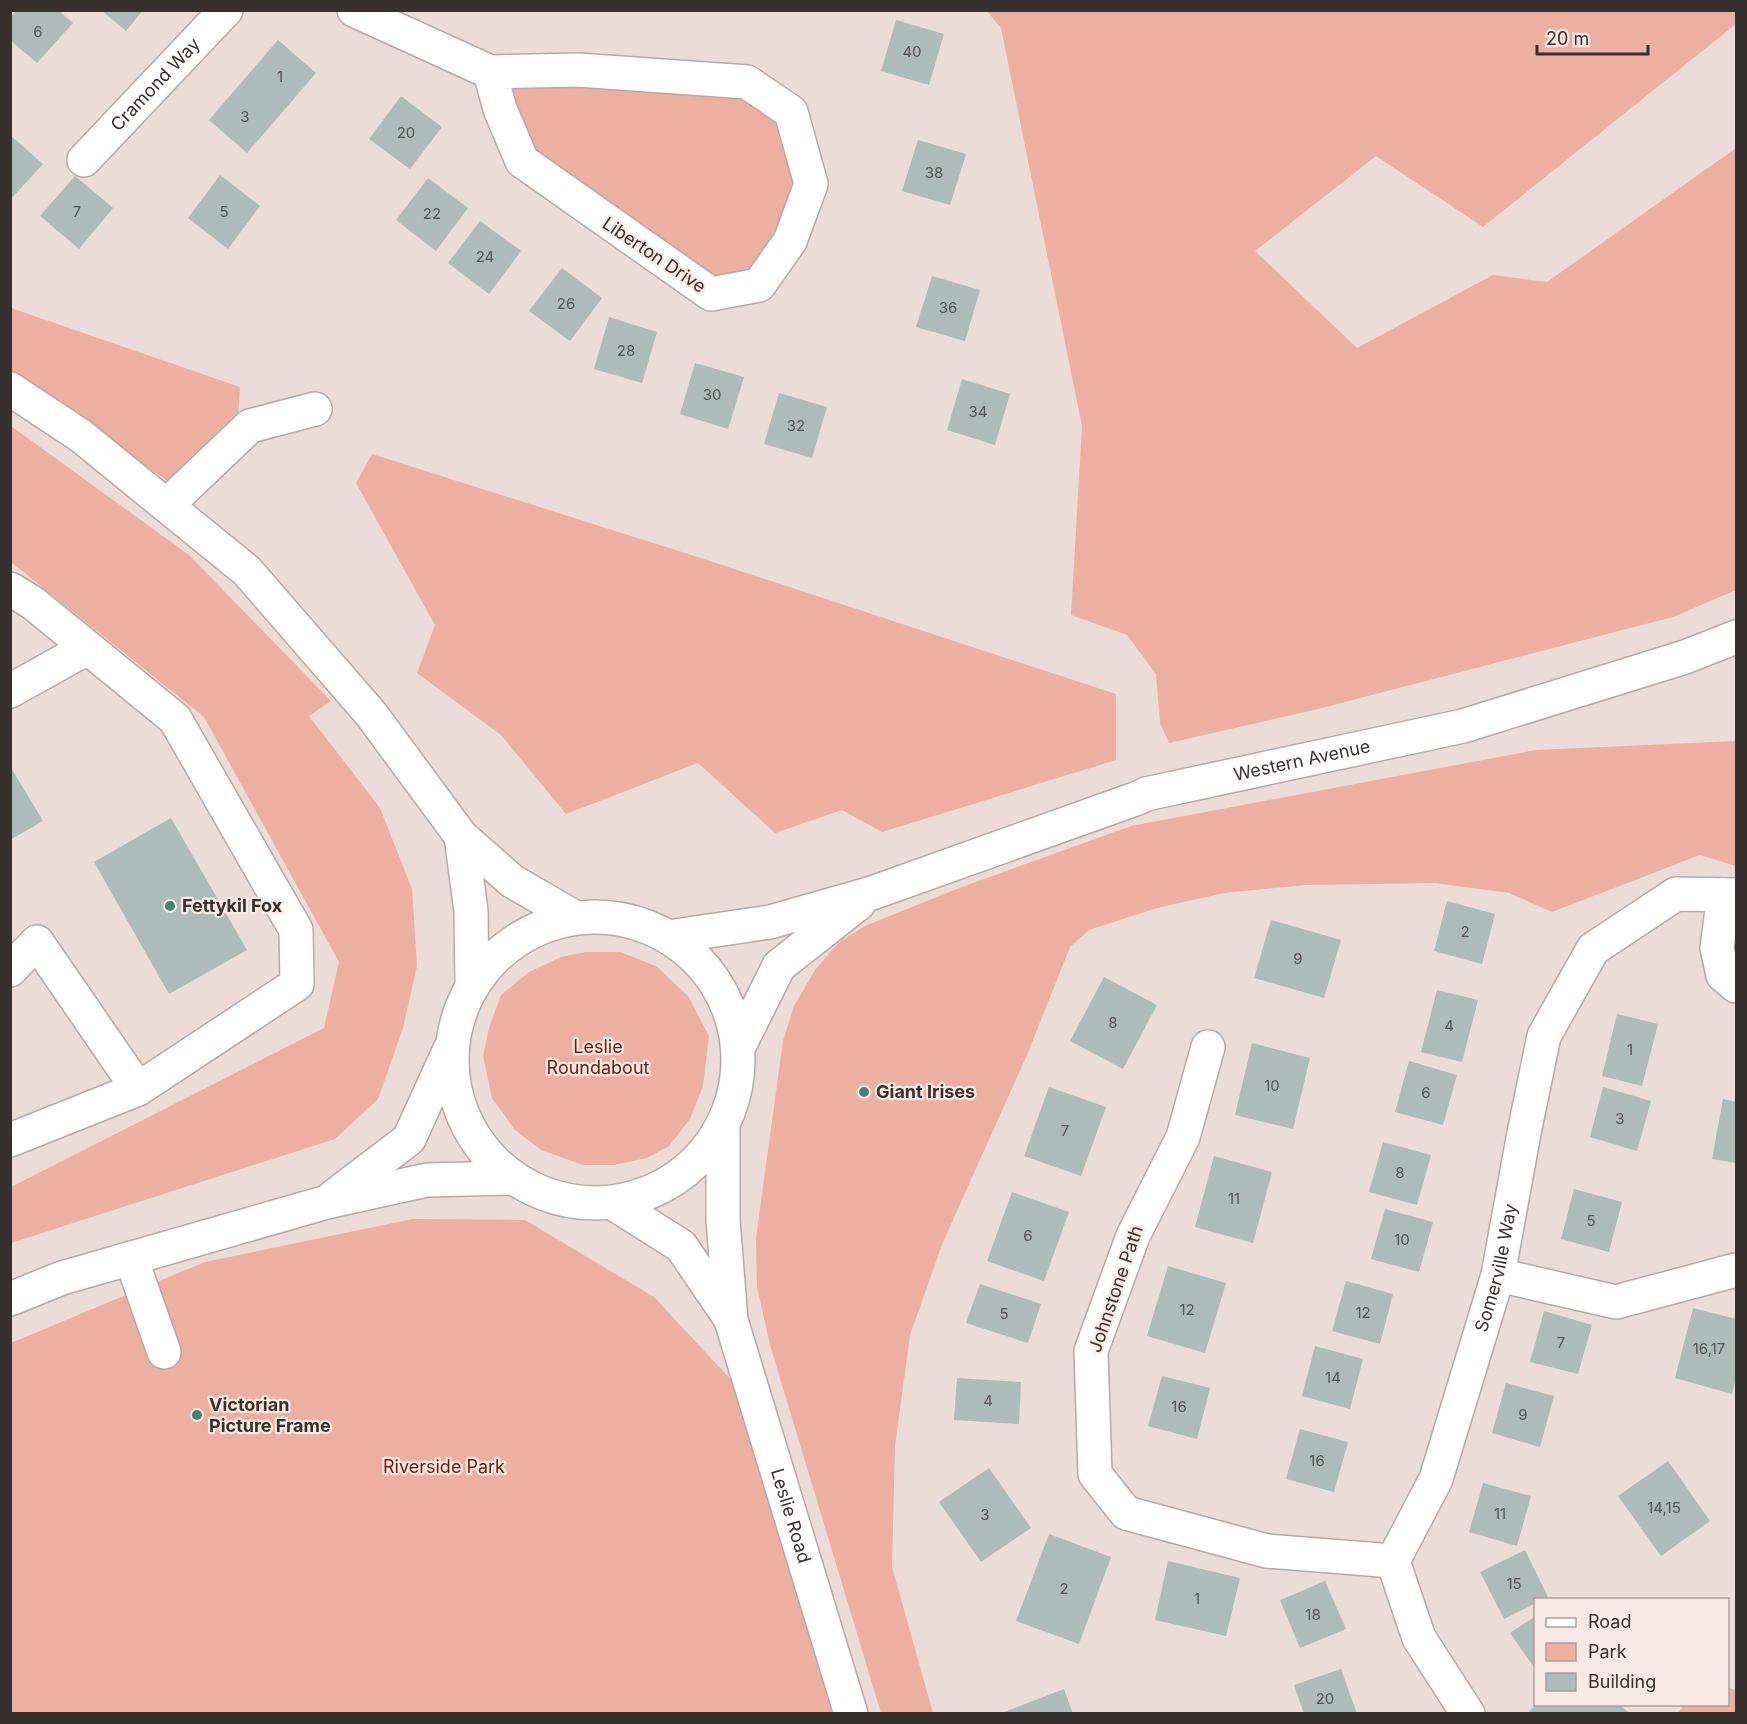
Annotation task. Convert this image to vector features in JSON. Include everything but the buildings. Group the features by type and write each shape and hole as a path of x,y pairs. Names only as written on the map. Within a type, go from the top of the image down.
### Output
{"main road":[{"name":"Cramond Way","path":"84,160 226,10"},
{"name":"Liberton Drive","path":"354,10 490,72 578,70 747,82 792,112 811,184 790,241 759,285 711,294 522,161 500,109 490,72"},
{"path":"10,389 81,436 248,571 371,714 461,836 512,881 576,918"},
{"path":"167,505 250,426 315,409"},
{"path":"10,589 33,603 175,719 296,930 297,984 138,1089 10,1140"},
{"name":"Western Avenue","path":"872,893 1146,794 1464,726 1685,657 1737,637"},
{"path":"10,691 87,648"},
{"path":"461,836 471,911 472,987"},
{"path":"669,937 770,922 872,893"},
{"path":"738,1048 779,966 872,893"},
{"name":"Somerville Way","path":"1393,1560 1436,1479 1498,1275 1544,1036 1593,949 1676,894 1730,895"},
{"path":"1730,895 1717,948 1723,975 1737,986"},
{"path":"327,1202 409,1139 452,1045 459,1015 472,987 499,954 534,930 576,918 623,920 669,937 704,966 727,1004 738,1048 736,1088 723,1125 696,1162 658,1190 613,1203 578,1203 544,1194 513,1178 485,1153 465,1120 454,1083 452,1045"},
{"path":"10,970 37,942 138,1089"},
{"name":"Johnstone Path","path":"1208,1047 1183,1137 1133,1236 1091,1351 1095,1474 1126,1513 1267,1551 1393,1560"},
{"path":"723,1125 723,1221 730,1320"},
{"path":"10,1299 62,1278 327,1202 427,1180 513,1178"},
{"path":"613,1203 681,1246 730,1320"},
{"path":"131,1258 164,1352"},
{"path":"1498,1275 1616,1302 1737,1270"},
{"name":"Leslie Road","path":"730,1320 851,1713"},
{"path":"1393,1560 1419,1638 1468,1713"}],"green space":[{"path":"987,11 1736,11 1736,24 1483,227 1376,156 1255,251 1357,348 1493,275 1547,282 1736,148 1736,590 1673,617 1318,709 1169,743 1160,723 1156,674 1127,635 1071,615 1082,426 1001,28"},
{"path":"490,72 747,82 791,112 811,184 759,285 711,294 522,161"},
{"path":"11,308 240,387 238,418 173,485 11,370"},
{"path":"11,426 189,555 331,701 309,716 380,808 412,889 417,966 403,1028 378,1099 335,1139 11,1243 11,1187 324,1028 339,962 204,717 11,562"},
{"path":"372,454 707,560 1116,694 1116,760 882,832 842,810 775,833 698,763 566,814 501,735 417,673 435,625 356,483"},
{"path":"1736,741 1736,866 1700,855 1552,912 1509,893 1435,883 1306,885 1224,893 1157,908 1089,930 1070,947 1027,1055 943,1242 910,1335 895,1446 892,1567 933,1713 881,1713 770,1345 757,1287 756,1238 783,1041 794,1006 815,970 839,942 865,926 954,890 1131,826 1536,750"},
{"name":"Leslie Roundabout","path":"586,952 620,952 656,966 688,996 709,1036 703,1086 690,1119 669,1146 647,1158 614,1165 583,1165 541,1150 515,1130 492,1098 483,1056 489,1028 501,995 529,972 561,957"},
{"name":"Riverside Park","path":"413,1219 525,1220 654,1297 735,1384 837,1714 11,1714 11,1343 205,1262"},
{"path":"1729,1688 1736,1690 1736,1713 1678,1713 1683,1706 1729,1706"}],"place":[{"name":"Fettykil Fox","path":"170,906"},
{"name":"Giant Irises","path":"864,1092"},
{"name":"Victorian Picture Frame","path":"197,1415"}]}
